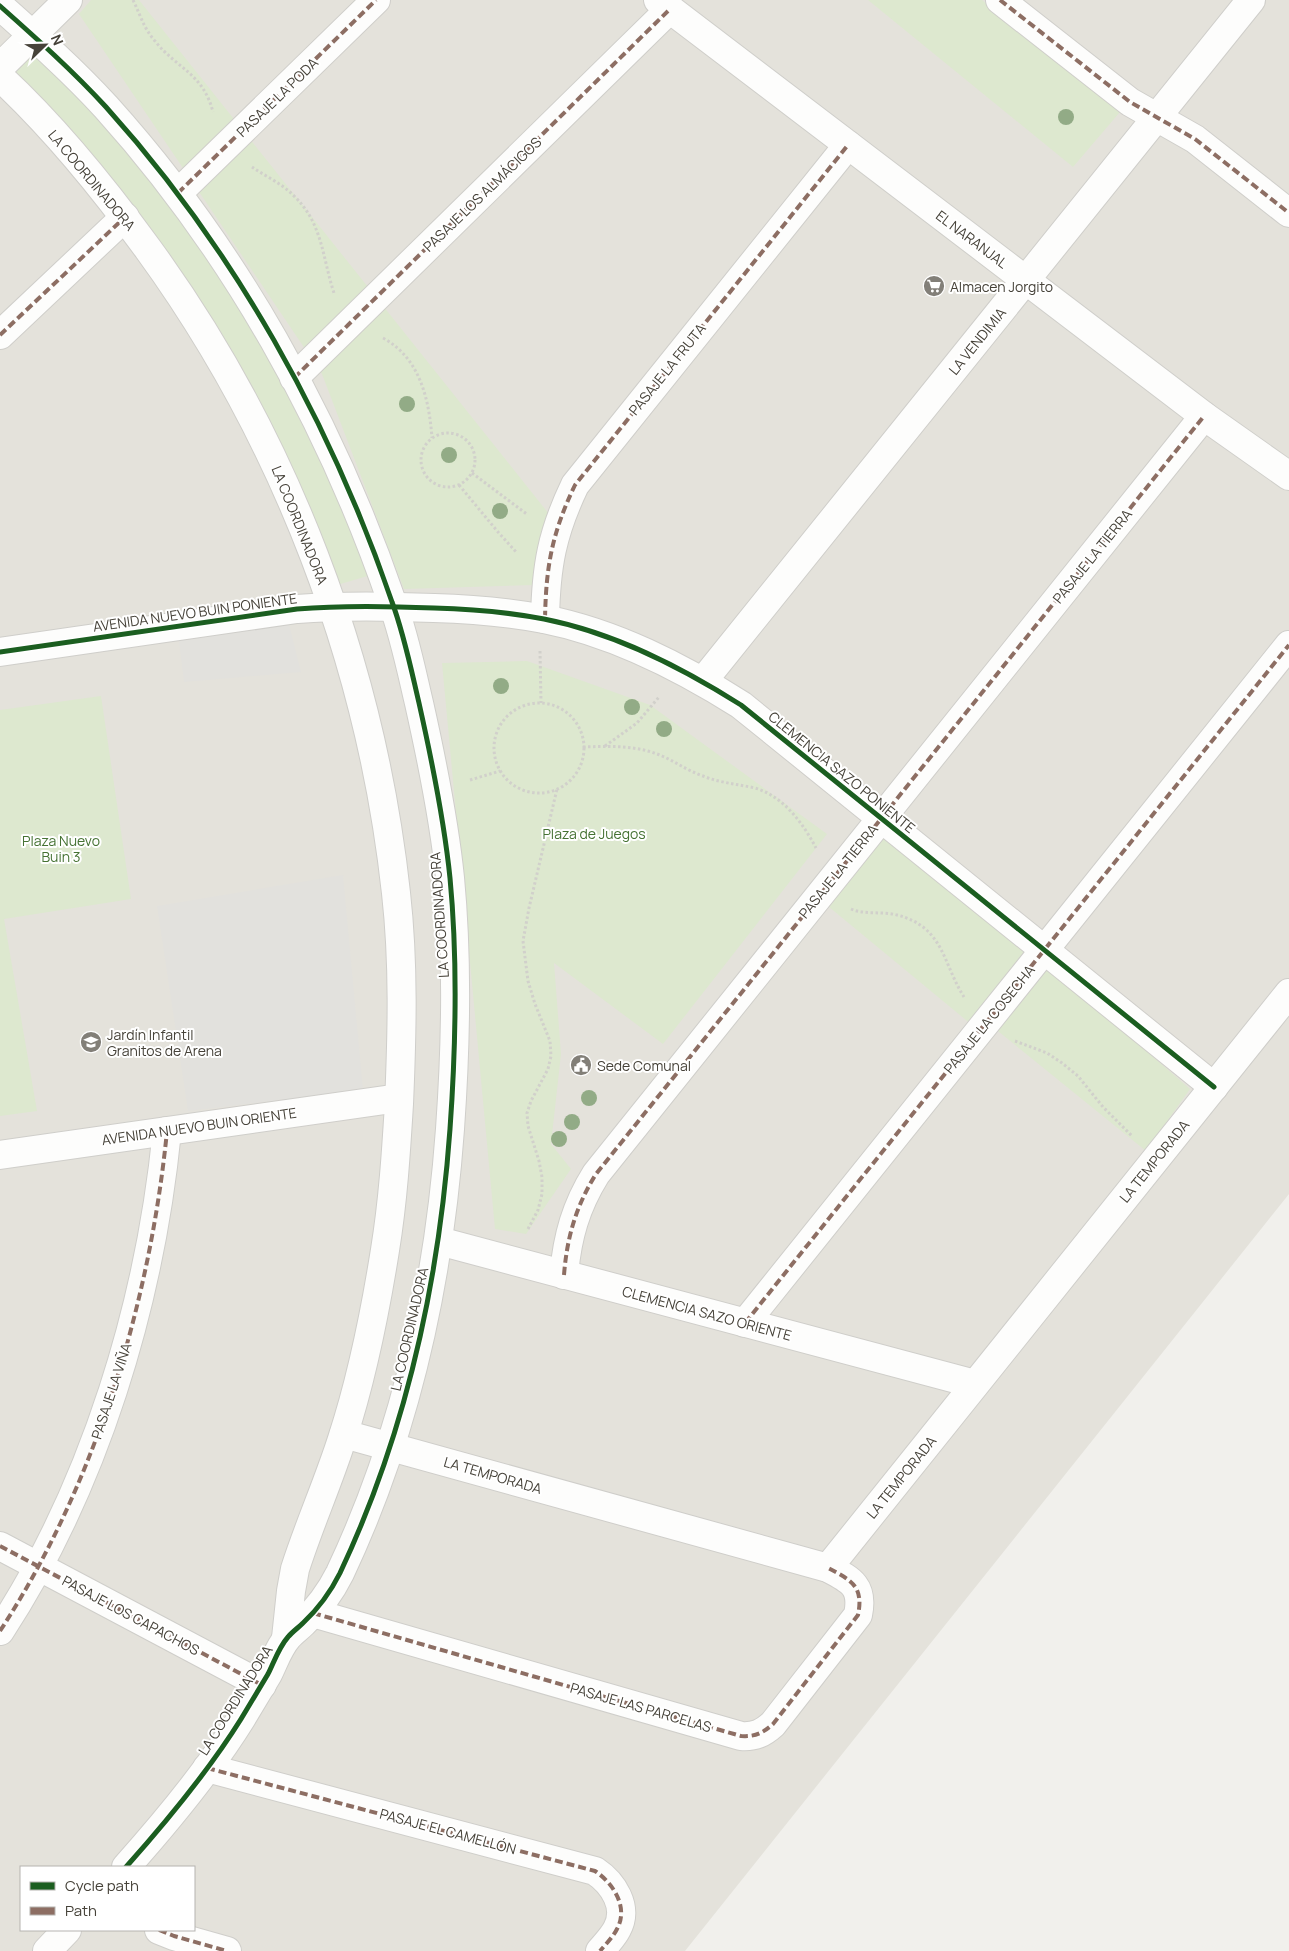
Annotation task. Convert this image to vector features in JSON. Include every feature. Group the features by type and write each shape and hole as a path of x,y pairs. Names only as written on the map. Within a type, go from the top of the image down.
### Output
{"street":[{"path":"0,66 68,0"},
{"name":"PASAJE LA PODA","path":"178,194 376,0"},
{"path":"1000,0 1130,102 1195,138 1289,213"},
{"name":"LA VENDIMIA","path":"703,681 1251,0"},
{"name":"EL NARANJAL","path":"664,5 1204,416 1289,476"},
{"name":"PASAJE LOS ALMÁCIGOS","path":"294,378 664,5"},
{"name":"LA COORDINADORA","path":"0,6 33,35 104,105 178,194 250,300 294,378 343,477 394,606 413,676 432,765 450,876 456,1007 454,1083 448,1164 439,1241 426,1315 410,1384 390,1447 365,1516 337,1579 313,1613 286,1638 262,1685 207,1768 151,1839 127,1866"},
{"name":"LA COORDINADORA","path":"0,77 83,166 125,217 164,270 233,381 304,529 332,606 365,720 387,828 396,896 401,966 402,1032 395,1172 386,1246 364,1360 344,1434 295,1569 286,1638"},
{"name":"PASAJE LA FRUTA","path":"545,619 545,582 554,535 563,509 575,485 848,145"},
{"path":"0,335 125,217"},
{"name":"PASAJE LA TIERRA","path":"564,1275 570,1229 585,1191 596,1174 1204,416"},
{"name":"AVENIDA NUEVO BUIN PONIENTE","path":"0,652 297,609 332,606 394,606"},
{"name":"CLEMENCIA SAZO PONIENTE","path":"394,606 477,610 545,619 633,647 703,681 741,706 1214,1087"},
{"name":"PASAJE LA COSECHA","path":"745,1323 1289,644"},
{"name":"LA TEMPORADA","path":"344,1434 828,1568 1289,993"},
{"name":"AVENIDA NUEVO BUIN ORIENTE","path":"0,1155 399,1098"},
{"name":"PASAJE LA VIÑA","path":"0,1632 38,1566 65,1512 90,1455 112,1395 130,1334 155,1225 167,1131"},
{"name":"CLEMENCIA SAZO ORIENTE","path":"439,1241 975,1384"},
{"name":"PASAJE LOS CAPACHOS","path":"0,1546 262,1685"},
{"name":"PASAJE LAS PARCELAS","path":"313,1613 750,1737 758,1735 773,1724 858,1615 860,1605 859,1594 855,1585 848,1578 828,1568"},
{"name":"PASAJE EL CAMELLÓN","path":"207,1768 595,1871 613,1887 618,1897 621,1912 618,1927 600,1951"},
{"path":"46,1951 66,1931"},
{"path":"161,1931 227,1951"}],"path":[{"path":"133,0 143,24 154,41 166,54 192,75 203,88 220,132 228,145 241,159 293,194 303,206 319,235 335,296 342,310 365,329 392,342 415,369 430,411 432,438"},
{"path":"450,433 466,440 472,447 475,464 472,473 459,485 450,488 441,487 433,483 422,470 420,461 422,452 432,438 450,433"},
{"path":"472,473 554,535"},
{"path":"459,485 498,532 545,582"},
{"path":"540,645 541,702"},
{"path":"604,746 637,723 652,708 664,690"},
{"path":"541,702 560,708 574,720 582,738 583,747 582,760 568,782 557,788 536,792 515,786 500,771 495,758 494,744 497,731 504,719 515,709 527,704 541,702"},
{"path":"583,747 626,746 647,750 704,777 757,789 776,798 793,813 807,831 823,866 827,884"},
{"path":"469,780 500,771"},
{"path":"524,1234 538,1210 542,1194 540,1161 528,1126 527,1113 531,1101 548,1069 551,1056 550,1041 528,981 523,941 557,788"}],"shaded area":[{"path":"0,0 1289,0 1289,1194 685,1951 0,1951"},
{"path":"288,620 301,672 184,682 178,634"},
{"path":"343,875 363,1090 188,1111 157,906"}],"green space":[{"path":"91,0 139,0 549,514 534,585 404,589 322,374 79,14"},
{"path":"868,0 982,0 1120,112 1073,167"},
{"path":"36,53 99,119 129,154 212,264 260,342 281,382 334,490 371,575 337,585 267,423 9,76"},
{"name":"Plaza de Juegos","path":"527,661 650,705 827,834 663,1044 554,963 561,1054 551,1144 571,1169 526,1234 495,1229 442,663"},
{"name":"Plaza Nuevo Buin 3","path":"101,696 131,899 4,919 37,1111 0,1116 0,710"},
{"path":"882,831 1030,953 972,1025 823,902"},
{"path":"1043,961 1190,1089 1146,1151 988,1023"}],"marked path":[{"path":"178,193 376,0"},
{"path":"1000,0 1130,102 1195,139 1289,213"},
{"path":"294,378 670,9"},
{"path":"545,619 547,582 552,550 567,502 575,485 848,145"},
{"path":"0,335 125,217"},
{"path":"564,1275 567,1248 574,1222 583,1198 596,1174 1204,416"},
{"path":"745,1323 1289,645"},
{"path":"0,1631 34,1575 64,1516 90,1454 113,1391 132,1327 147,1261 159,1196 167,1131"},
{"path":"0,1546 262,1685"},
{"path":"313,1613 741,1736 750,1736 762,1732 773,1724 858,1615 859,1597 854,1585 843,1576 828,1568"},
{"path":"207,1768 595,1871 613,1889 620,1904 621,1912 617,1929 600,1951"},
{"path":"162,1931 227,1951"}],"cycle path":[{"path":"0,6 54,55 106,107 152,162 196,219 236,278 274,340 308,403 339,468 367,535 400,626 419,703 437,790 453,909 455,1035 445,1186 428,1300 416,1356 383,1466 363,1520 340,1573 328,1593 314,1612 285,1641 241,1719 201,1777 127,1866"},
{"path":"0,652 297,609 366,606 462,609 516,614 570,625 622,642 671,665 741,705 1214,1087"}],"place":[{"name":"Almacen Jorgito","path":"934,286"},
{"name":"Jardín Infantil Granitos de Arena","path":"91,1042"},
{"name":"Sede Comunal","path":"581,1065"}]}
